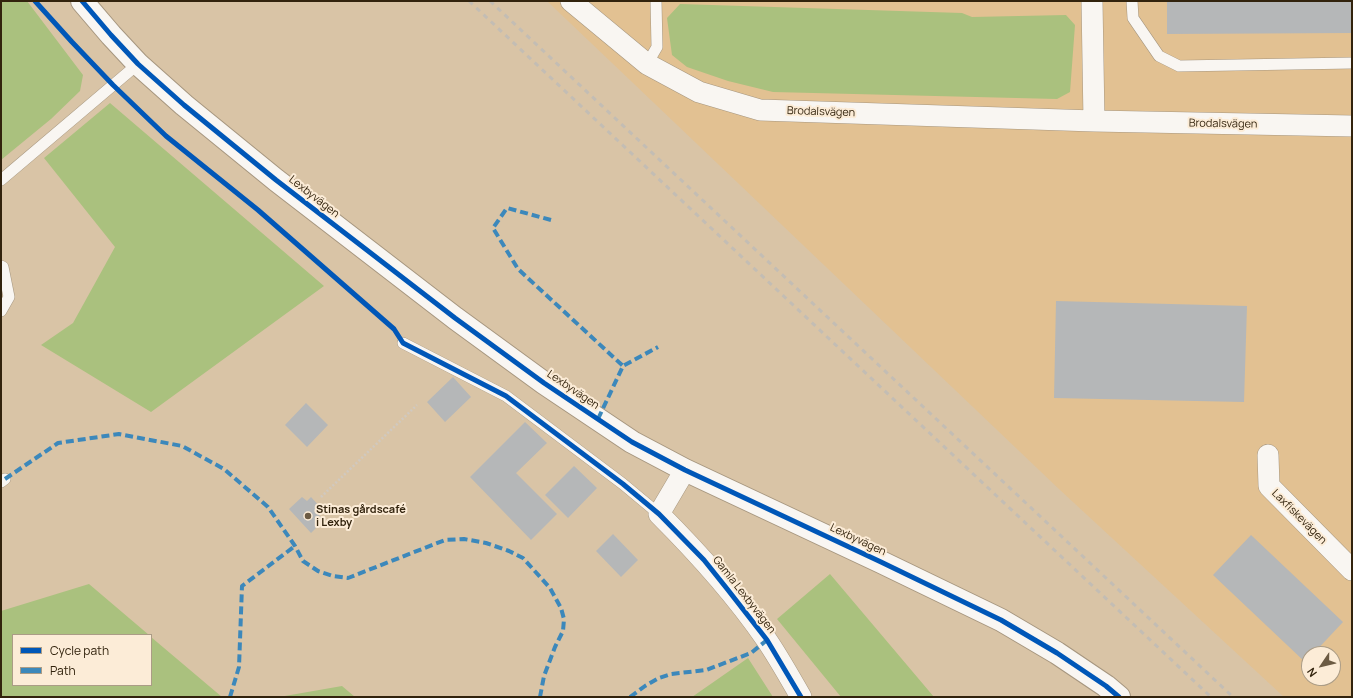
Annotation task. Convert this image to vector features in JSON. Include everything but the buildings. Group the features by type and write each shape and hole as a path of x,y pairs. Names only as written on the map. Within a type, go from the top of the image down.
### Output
{"street":[{"name":"Lexbyvägen","path":"82,1 138,64 184,105 276,180 455,318 544,382 632,442 685,470 882,562 1001,620 1057,653 1119,697"},
{"path":"1092,1 1094,121"},
{"name":"Brodalsvägen","path":"577,3 647,64 699,92 760,110 1094,121 1352,126"},
{"name":"Laxfiskevägen","path":"1268,455 1269,486 1352,570"},
{"path":"659,514 685,470"},
{"name":"Gamla Lexbyvägen","path":"659,514 704,560 767,640 801,697"}],"lane":[{"path":"647,64 657,46 656,1"},
{"path":"1132,1 1133,18 1159,56 1179,66 1352,63"},
{"path":"1,180 138,64"},
{"path":"1,266 3,268 9,297 1,311"},
{"path":"404,343 506,396 623,484 659,514"}],"path":[{"path":"321,496 417,405"}],"shaded area":[{"path":"547,1 1352,1 1352,697 1284,697 1060,490"}],"green space":[{"path":"1,1 27,1 83,75 80,91 51,119 1,160"},
{"path":"680,4 962,13 972,17 1066,15 1075,25 1070,92 1057,99 773,92 728,81 687,67 672,55 667,18"},
{"path":"110,103 324,286 151,412 41,345 73,323 115,247 44,158"},
{"path":"830,574 934,697 841,697 777,619"},
{"path":"89,584 148,634 12,634 12,686 152,686 152,638 222,697 1,697 1,611"},
{"path":"748,658 773,697 692,697"},
{"path":"342,686 355,697 279,697"}],"railway":[{"path":"469,1 1211,697"},
{"path":"490,1 1233,697"}],"marked path":[{"path":"551,220 507,208 493,228 518,269 623,366"},
{"path":"598,419 623,366 658,347"},
{"path":"5,479 58,443 119,434 182,446 224,469 268,507 295,546 303,561 318,571 333,576 348,578 445,540 464,539 486,543 509,551 523,558 550,588 561,608 564,619 563,631 544,676 540,697"},
{"path":"230,697 239,667 242,586 295,546"},
{"path":"630,697 659,678 671,674 706,670 751,653 767,640"}],"cycle path":[{"path":"35,1 113,85 166,136 258,210 394,329 403,343 506,396 623,484 659,514 704,560 767,640 801,697"},
{"path":"82,1 138,64 184,105 276,180 455,318 544,383 632,442 685,470 1001,620 1057,653 1106,686 1119,697"}],"place":[{"name":"Stinas gårdscafé i Lexby","path":"308,516"}]}
